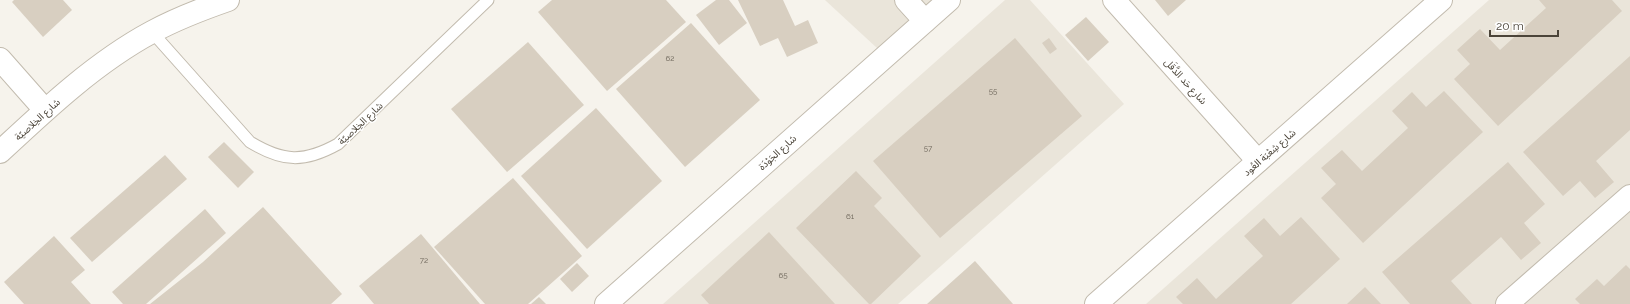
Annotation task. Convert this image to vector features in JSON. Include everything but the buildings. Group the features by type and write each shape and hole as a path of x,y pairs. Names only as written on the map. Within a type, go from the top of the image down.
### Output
{"street":[{"name":"شارع الخِلاصيّة","path":"0,152 45,110 111,58 152,32 202,9 228,0"},
{"path":"906,0 925,21"},
{"name":"شارع الجَوْدَة","path":"606,304 949,0"},
{"name":"شارع حَد الدَّقَل","path":"1114,0 1258,161"},
{"name":"شارع شِعْبَة العُود","path":"1108,300 1258,161 1441,0"},
{"path":"0,59 45,110"},
{"path":"1516,301 1630,196"}],"lane":[{"name":"شارع الخِلاصيّة","path":"152,32 250,142 266,152 284,157 303,158 322,154 338,144 488,0"}],"shaded area":[{"path":"825,0 958,0 890,60"},
{"path":"1005,0 1030,0 1124,104 898,304 663,304"},
{"path":"1489,0 1630,0 1630,304 1146,304"}]}
